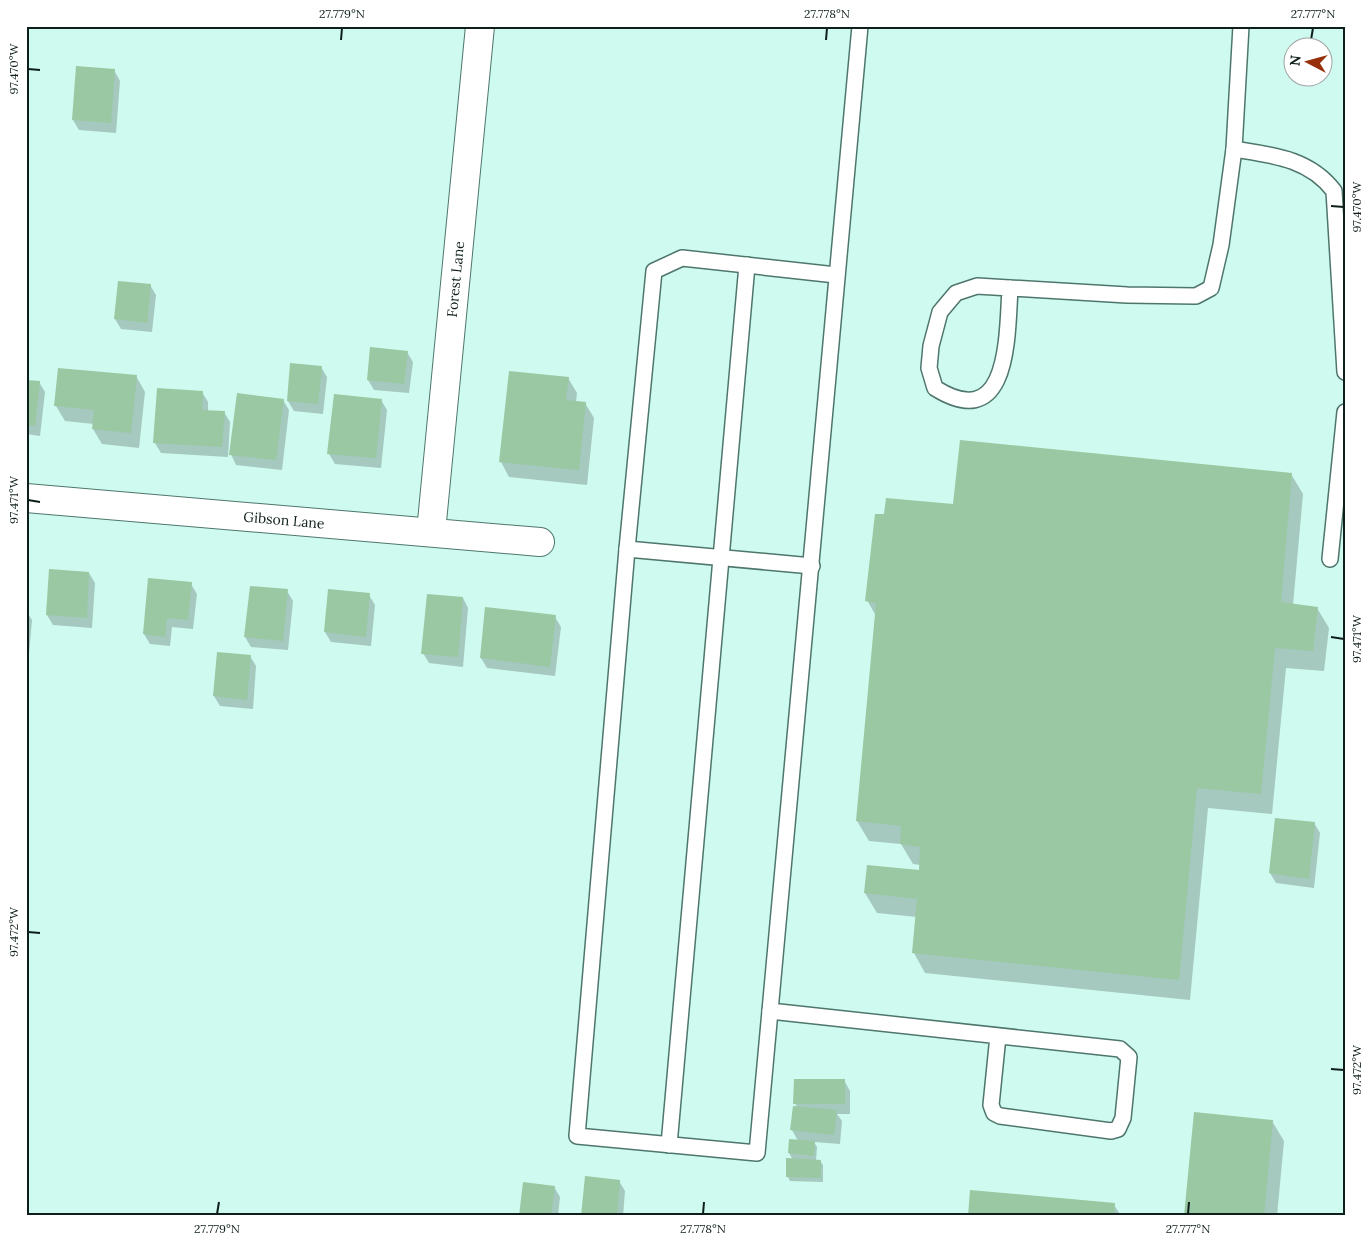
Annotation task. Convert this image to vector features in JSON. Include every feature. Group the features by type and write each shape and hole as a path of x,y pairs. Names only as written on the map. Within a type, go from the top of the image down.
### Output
{"street":[{"name":"Forest Lane","path":"431,532 480,26"},
{"name":"Gibson Lane","path":"26,498 540,542"}],"lane":[{"path":"836,276 682,258 654,272 627,549 576,1136 757,1153 860,26"},
{"path":"1010,288 1007,346 997,384 984,398 967,400 949,396 935,388 928,368 931,346 940,312 956,293 977,286 1127,295 1196,296 1211,288 1222,245 1234,149 1241,26"},
{"path":"1234,149 1290,159 1325,179 1334,191 1345,372"},
{"path":"669,1145 747,265"},
{"path":"1330,559 1345,412"},
{"path":"627,549 812,566"},
{"path":"770,1011 1120,1049 1129,1057 1123,1118 1118,1129 1102,1130 1000,1116 994,1113 991,1105 998,1036"}],"building":[{"path":"76,66 115,69 111,123 72,120"},
{"path":"118,281 151,284 147,323 114,319"},
{"path":"370,347 408,351 404,384 367,380"},
{"path":"290,363 322,366 318,404 287,401"},
{"path":"58,368 137,375 131,433 92,429 94,410 54,406"},
{"path":"509,371 569,377 566,400 586,402 579,470 499,462"},
{"path":"26,380 40,381 35,426 26,425"},
{"path":"157,388 203,391 202,410 225,411 222,447 153,443"},
{"path":"237,393 284,399 276,460 229,455"},
{"path":"334,394 382,399 376,458 327,454"},
{"path":"960,440 1292,473 1281,602 1318,607 1313,651 1275,648 1261,794 1197,788 1179,980 912,953 917,899 864,893 867,865 919,870 920,847 900,844 901,826 856,821 876,603 865,601 875,514 884,514 886,498 953,504"},
{"path":"49,569 89,572 87,618 46,615"},
{"path":"148,578 192,582 188,620 167,618 165,637 143,634"},
{"path":"250,586 288,589 283,641 244,637"},
{"path":"328,589 370,593 366,637 324,632"},
{"path":"427,594 463,597 458,657 421,654"},
{"path":"485,607 556,615 550,667 480,658"},
{"path":"217,652 251,655 247,700 213,696"},
{"path":"1275,818 1315,822 1309,879 1269,873"},
{"path":"794,1079 845,1079 845,1104 793,1104"},
{"path":"793,1106 837,1110 834,1135 790,1130"},
{"path":"1194,1112 1273,1120 1264,1216 1184,1216"},
{"path":"789,1139 815,1141 814,1156 788,1153"},
{"path":"786,1158 821,1160 821,1178 786,1177"},
{"path":"585,1176 620,1180 617,1216 581,1216"},
{"path":"523,1182 555,1186 551,1216 519,1216"},
{"path":"970,1190 1115,1203 1114,1216 968,1216"}]}
